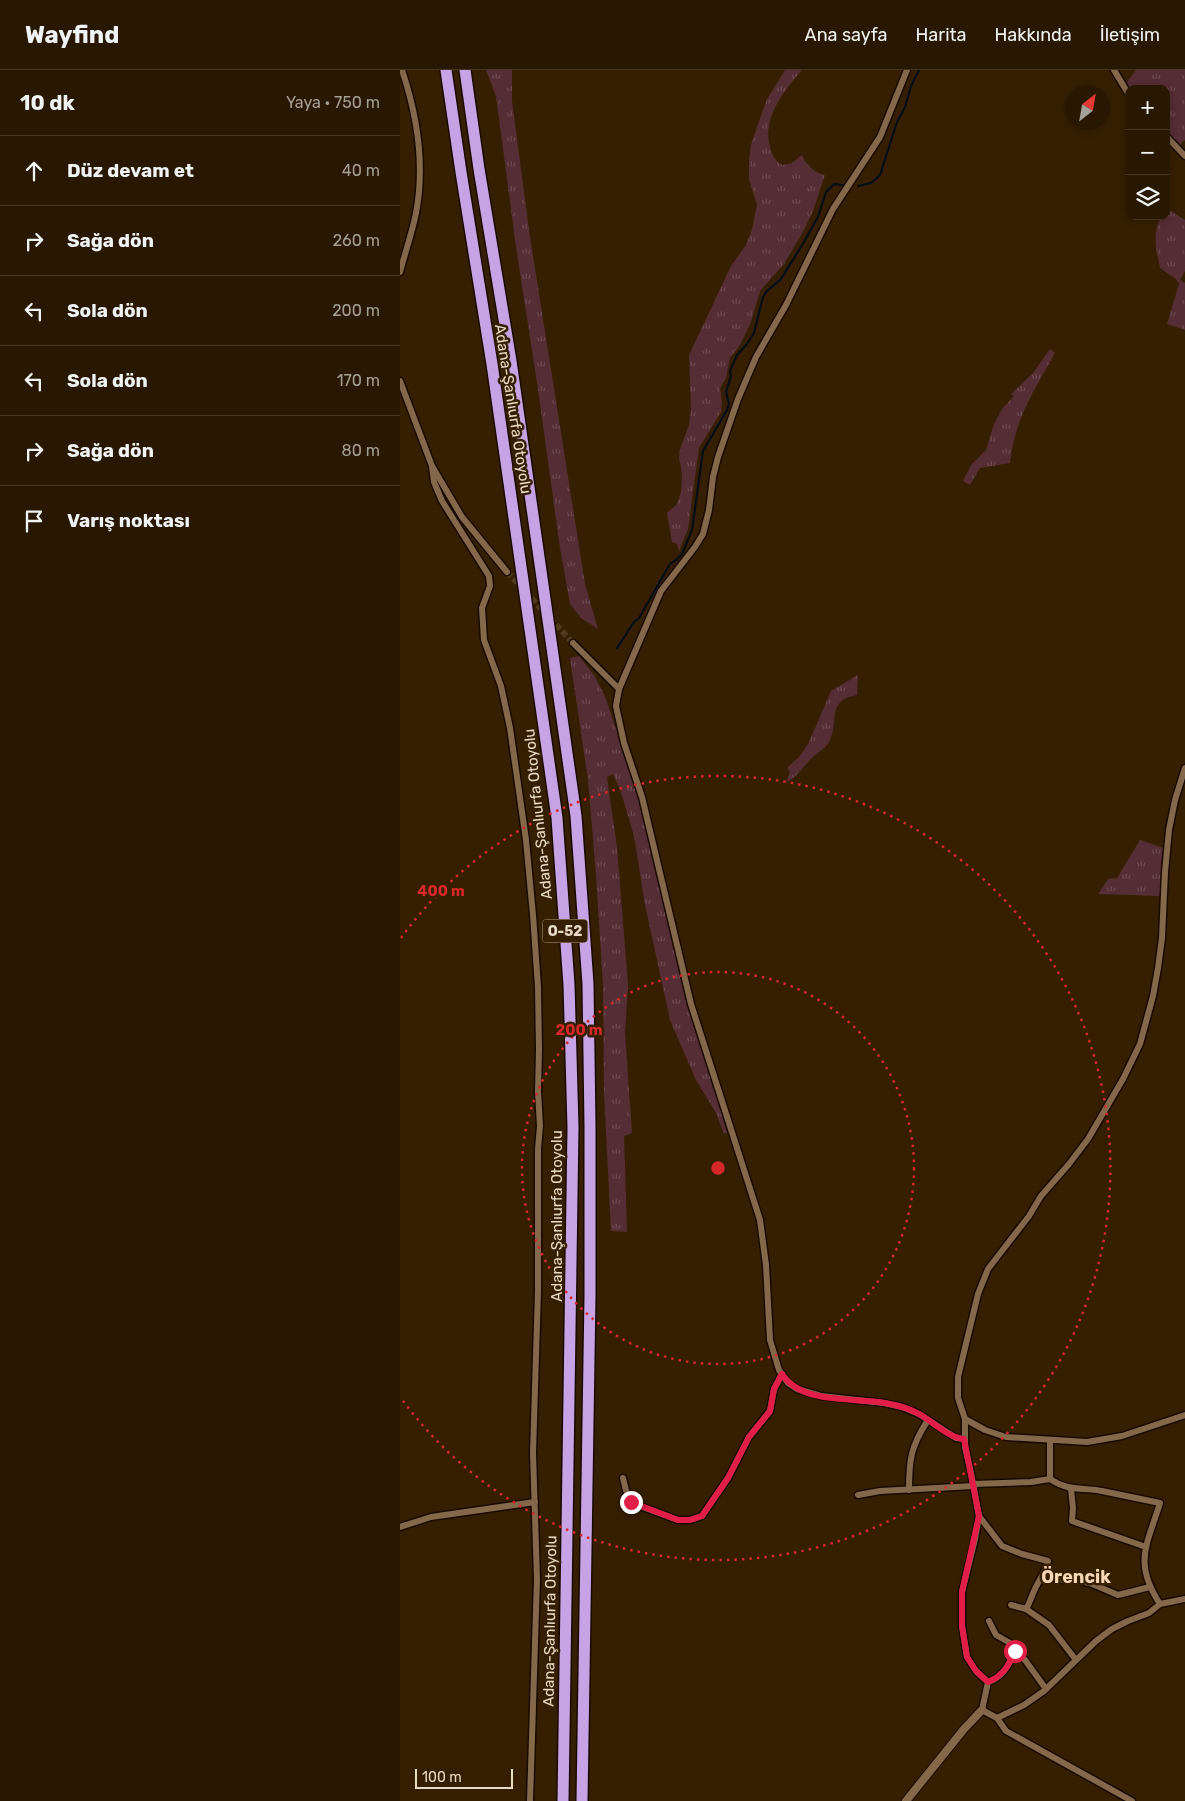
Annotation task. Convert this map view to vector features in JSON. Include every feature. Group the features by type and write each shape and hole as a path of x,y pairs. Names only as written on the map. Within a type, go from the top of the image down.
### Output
{"highway":[{"name":"Adana-Şanlıurfa Otoyolu","path":"446,70 460,172 493,373 556,808 568,975 572,1137 563,1801"},
{"name":"Adana-Şanlıurfa Otoyolu","path":"465,70 512,370 575,806 587,974 590,1126 590,1287 582,1801"}],"street":[{"path":"400,272 416,215 419,176 414,110 402,70"},
{"path":"907,70 880,137 829,217 786,305 756,357 738,399 718,457 713,477 709,510 702,534 695,548 661,591 619,689 616,706 622,733 644,806 691,1004 760,1220 766,1265 770,1340 774,1357 782,1374 788,1383 798,1389 821,1396 884,1402 919,1414 956,1438 964,1439"},
{"path":"1114,70 1125,88"},
{"path":"1170,140 1185,156"},
{"path":"400,381 432,466 462,516 507,572"},
{"path":"432,466 434,482 442,501 489,576 490,586 482,608 484,640 501,686 508,712 526,840 535,933 539,1049 538,1292 533,1453 536,1613 530,1801"},
{"path":"573,643 619,689"},
{"path":"988,1682 976,1671 967,1657 961,1614 964,1581 979,1516 964,1439 965,1419 957,1393 958,1377 978,1294 985,1275 992,1263 1029,1216 1041,1196 1088,1139 1123,1079 1140,1044 1158,968 1162,938 1164,880 1169,830 1175,800 1185,768"},
{"path":"623,1478 627,1496 631,1502 637,1505 678,1520 690,1520 702,1516 728,1478 749,1437 770,1411 774,1389 782,1374"},
{"path":"965,1419 978,1427 999,1435 1087,1442 1110,1439 1185,1415"},
{"path":"909,1490 909,1462 918,1435 928,1420"},
{"path":"1050,1440 1050,1479"},
{"path":"858,1495 880,1491 1031,1482 1050,1479 1061,1486 1071,1489 1097,1490 1160,1503 1146,1547 1143,1564 1150,1586 1160,1604"},
{"path":"1071,1489 1074,1508 1072,1521 1146,1547"},
{"path":"400,1526 431,1516 535,1502"},
{"path":"979,1516 1002,1546 1048,1561 1026,1609"},
{"path":"1042,1576 1060,1580 1081,1581 1118,1595 1150,1586"},
{"path":"997,1718 1024,1705 1046,1689 1096,1641 1112,1630 1149,1613 1160,1604 1185,1599"},
{"path":"1011,1605 1026,1609 1049,1625 1076,1660"},
{"path":"989,1622 996,1635 1010,1643 1046,1689"},
{"path":"988,1682 998,1678 1004,1672 1015,1651"},
{"path":"906,1801 964,1729 982,1710 988,1682"},
{"path":"982,1710 997,1718 1006,1731 1132,1801"}],"green space":[{"path":"486,70 512,70 512,101 530,237 585,584 598,629 581,618 570,604 560,548 516,247 496,96"},
{"path":"785,70 802,70 781,97 771,117 768,139 772,153 777,161 783,165 792,163 802,155 811,168 825,175 813,211 803,232 784,264 760,291 751,322 740,345 730,358 726,378 720,388 721,412 699,448 688,529 679,551 677,544 672,542 667,513 677,504 681,492 680,449 689,425 691,410 689,355 731,266 746,245 752,229 757,205 749,179 751,144 767,99"},
{"path":"1136,70 1185,70 1185,140 1174,150 1170,146 1170,85 1125,85"},
{"path":"1170,211 1185,220 1185,271 1180,280 1185,283 1185,330 1167,324 1179,284 1176,279 1160,268 1156,242 1159,220 1170,220"},
{"path":"1050,349 1055,353 1026,405 1016,432 1010,463 980,468 970,485 963,481 971,465 986,450 994,424 1002,409 1014,396 1011,394 1033,373"},
{"path":"579,656 594,675 605,696 637,793 685,996 710,1072 727,1133 724,1134 716,1113 696,1080 670,1020 645,905 634,836 621,792 613,774 607,777 617,847 628,984 625,1033 632,1133 624,1136 627,1232 611,1231 604,1093 603,985 596,875 588,780 570,658"},
{"path":"858,675 857,695 847,698 837,707 828,743 810,759 798,774 786,782 790,772 787,768 799,757 808,744 831,691"},
{"path":"1140,840 1164,848 1161,896 1098,894 1108,879 1117,878"}],"waterway":[{"path":"858,186 871,183 880,175 897,122 905,107 911,86 919,70"},
{"path":"617,648 634,622 639,618 670,564 682,554 692,530 703,451 727,410 729,404 726,392 731,376 730,371 737,355 754,333 763,297 781,279 804,242 818,217 826,192 834,184 843,185"}],"tunnel":[{"path":"507,572 573,643"}],"district":[{"name":"Örencik","path":"1076,1577"}],"route":[{"path":"631,1502 678,1520 697,1519 702,1516 735,1467 754,1429 770,1411 774,1389 782,1374 788,1383 798,1389 821,1396 884,1402 902,1407 919,1414 956,1438 964,1439 979,1516 962,1592 961,1614 967,1657 976,1671 988,1682 998,1678 1004,1672 1015,1651"}]}
